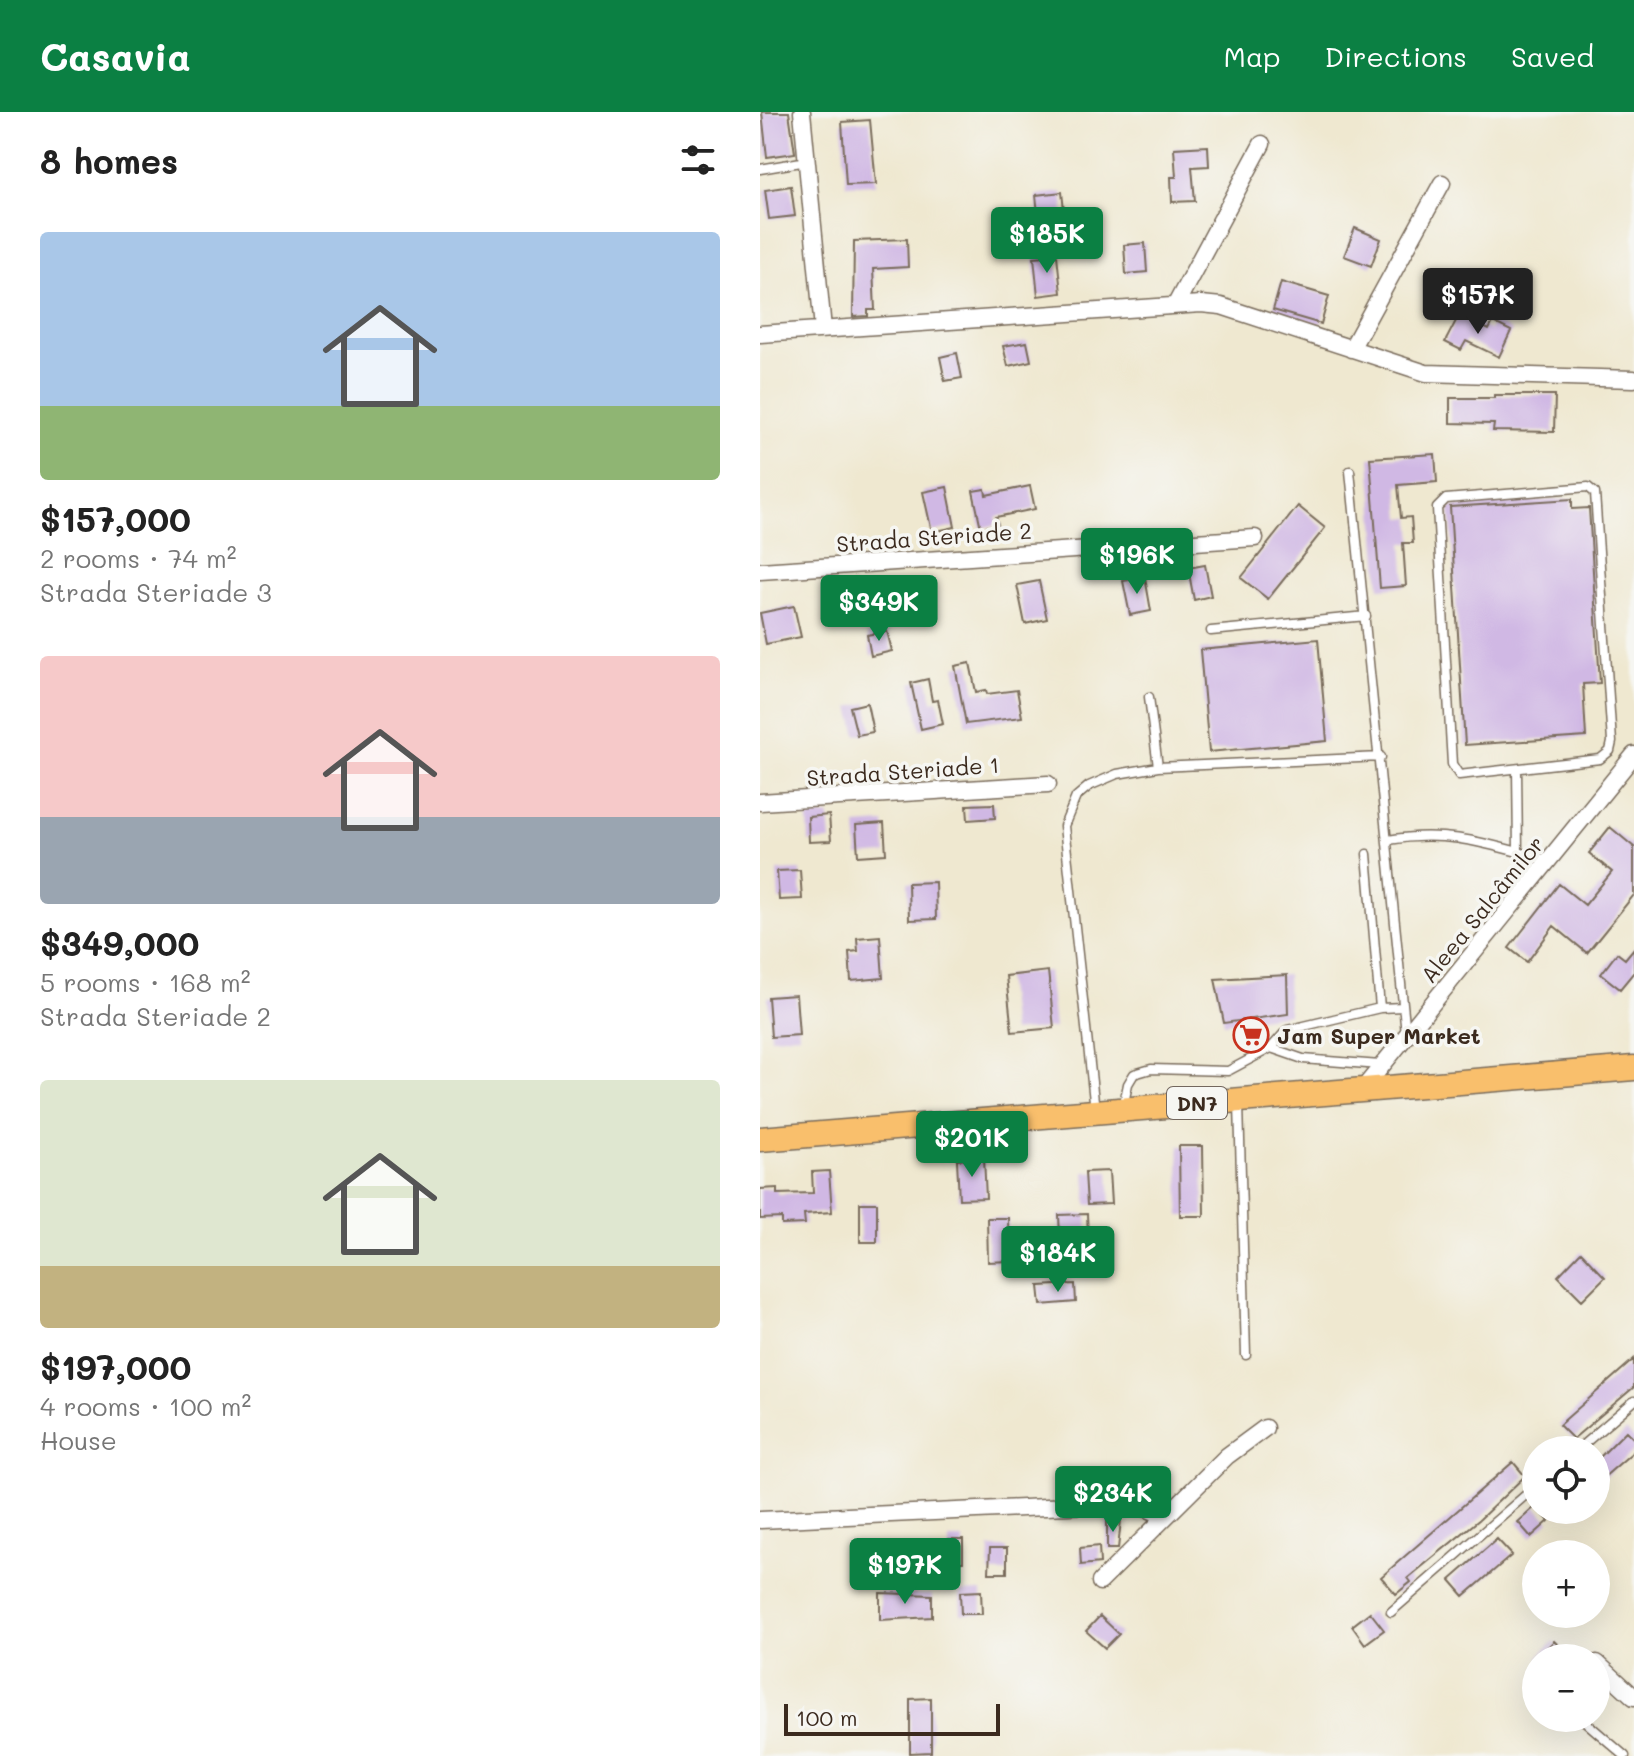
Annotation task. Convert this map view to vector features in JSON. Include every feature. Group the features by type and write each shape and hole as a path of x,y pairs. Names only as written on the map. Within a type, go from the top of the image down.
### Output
{"main road":[{"name":"DN7","path":"760,1139 1634,1068"}],"street":[{"path":"802,112 823,329"},
{"path":"1176,304 1262,144"},
{"path":"1351,349 1442,183"},
{"path":"760,334 1176,304 1221,306 1426,373 1634,379"},
{"name":"Strada Steriade 2","path":"760,571 1255,538"},
{"name":"Aleea Salcâmilor","path":"1363,1089 1634,755"},
{"name":"Strada Steriade 1","path":"760,802 1048,784"},
{"path":"1100,1582 1227,1456 1265,1428"},
{"path":"760,1520 1134,1503 1164,1516"},
{"path":"1610,1675 1634,1697"}],"lane":[{"path":"760,169 807,161"},
{"path":"1350,471 1381,757 1406,1039"},
{"path":"1588,487 1595,493 1612,742 1610,751 1600,759 1517,769 1459,775 1452,764 1437,508 1446,499 1588,487"},
{"path":"1211,631 1366,616"},
{"path":"1149,697 1158,767"},
{"path":"1095,1111 1064,826 1076,797 1089,786 1117,774 1158,767 1381,757"},
{"path":"1517,769 1518,852"},
{"path":"1388,840 1423,833 1454,835 1550,861"},
{"path":"1367,854 1380,1008"},
{"path":"1123,1108 1128,1084 1134,1074 1151,1069 1228,1071 1271,1048 1287,1030 1380,1008 1403,1007"},
{"path":"1271,1048 1285,1056 1303,1059 1383,1065"},
{"path":"1239,1099 1246,1355"},
{"path":"1593,1436 1634,1401"},
{"path":"1391,1612 1522,1498"},
{"path":"1597,1732 1625,1756"}],"building":[{"path":"762,112 789,112 795,153 767,157"},
{"path":"870,120 876,184 846,185 842,122"},
{"path":"1208,146 1209,166 1192,167 1195,201 1172,202 1171,177 1176,177 1174,148"},
{"path":"791,186 795,216 769,219 765,190"},
{"path":"1062,192 1066,229 1040,232 1036,195"},
{"path":"1355,228 1381,239 1371,266 1344,256"},
{"path":"907,239 908,267 873,269 875,310 868,310 868,316 853,317 854,241"},
{"path":"1145,243 1147,272 1126,274 1124,245"},
{"path":"1057,255 1061,293 1038,296 1034,257"},
{"path":"1281,282 1329,296 1321,324 1273,310"},
{"path":"1459,315 1489,330 1493,322 1511,331 1499,357 1466,341 1461,350 1445,342"},
{"path":"1027,342 1031,361 1008,366 1003,346"},
{"path":"957,353 962,378 945,381 940,357"},
{"path":"1494,395 1555,395 1554,432 1493,431 1494,424 1450,423 1450,398 1494,398"},
{"path":"1435,454 1437,482 1398,485 1401,518 1411,517 1413,543 1403,543 1406,586 1380,588 1370,458"},
{"path":"1030,486 1035,509 996,517 998,524 981,528 973,491 985,489 986,495"},
{"path":"947,487 955,527 932,532 923,492"},
{"path":"1572,499 1572,509 1589,508 1600,683 1583,684 1586,737 1465,745 1450,507"},
{"path":"1298,506 1325,528 1268,599 1241,578"},
{"path":"1205,565 1211,596 1194,600 1188,568"},
{"path":"1145,577 1151,611 1130,615 1123,581"},
{"path":"1039,581 1047,619 1025,624 1017,585"},
{"path":"794,606 801,637 766,644 760,613"},
{"path":"887,631 892,651 871,656 867,635"},
{"path":"1318,639 1327,741 1209,752 1200,650"},
{"path":"970,663 976,692 986,690 987,694 1017,690 1022,717 966,724 955,666"},
{"path":"928,679 932,701 938,700 943,724 921,729 911,683"},
{"path":"867,703 873,732 857,735 850,707"},
{"path":"994,804 995,818 968,820 967,805"},
{"path":"829,815 831,841 809,842 808,817"},
{"path":"884,823 886,854 858,856 856,825"},
{"path":"1610,827 1634,847 1634,895 1587,953 1554,926 1527,962 1509,948 1559,884 1585,905 1612,872 1589,853"},
{"path":"800,870 802,899 779,900 777,871"},
{"path":"935,882 936,919 909,920 908,883"},
{"path":"880,936 883,978 851,981 849,952 858,951 857,938"},
{"path":"1634,948 1634,972 1620,989 1601,974 1617,953 1625,959"},
{"path":"1048,971 1054,1028 1012,1032 1006,976"},
{"path":"1287,975 1288,1014 1224,1023 1215,979"},
{"path":"796,995 799,1035 771,1037 768,997"},
{"path":"1179,1146 1203,1146 1204,1216 1180,1216"},
{"path":"984,1158 986,1198 959,1199 957,1160"},
{"path":"829,1171 832,1212 804,1214 805,1224 782,1225 782,1218 760,1219 760,1189 777,1188 777,1194 813,1193 812,1172"},
{"path":"1109,1171 1111,1204 1087,1205 1085,1172"},
{"path":"860,1203 877,1203 877,1242 860,1242"},
{"path":"1087,1214 1089,1258 1061,1259 1059,1215"},
{"path":"987,1218 1008,1218 1009,1261 988,1262"},
{"path":"1581,1252 1605,1277 1582,1300 1558,1276"},
{"path":"1075,1284 1076,1302 1041,1305 1039,1286"},
{"path":"1634,1359 1634,1387 1577,1436 1570,1436 1559,1425"},
{"path":"1626,1431 1634,1439 1634,1451 1610,1472 1610,1447"},
{"path":"1513,1462 1522,1472 1522,1479 1480,1519 1408,1578 1411,1582 1396,1594 1381,1577"},
{"path":"1522,1518 1522,1524 1546,1524 1531,1537 1518,1522"},
{"path":"1107,1520 1121,1520 1118,1549 1107,1549"},
{"path":"949,1539 963,1539 963,1562 949,1562"},
{"path":"1497,1539 1512,1555 1464,1596 1450,1580"},
{"path":"1099,1546 1100,1563 1081,1565 1080,1548"},
{"path":"990,1548 1007,1548 1007,1573 989,1573"},
{"path":"981,1591 982,1614 961,1614 960,1592"},
{"path":"880,1593 932,1595 932,1617 880,1620"},
{"path":"1370,1612 1384,1630 1365,1644 1352,1626"},
{"path":"1100,1616 1119,1634 1105,1648 1086,1631"},
{"path":"931,1698 931,1752 910,1753 910,1699"}],"place":[{"name":"Jam Super Market","path":"1251,1035"}]}
